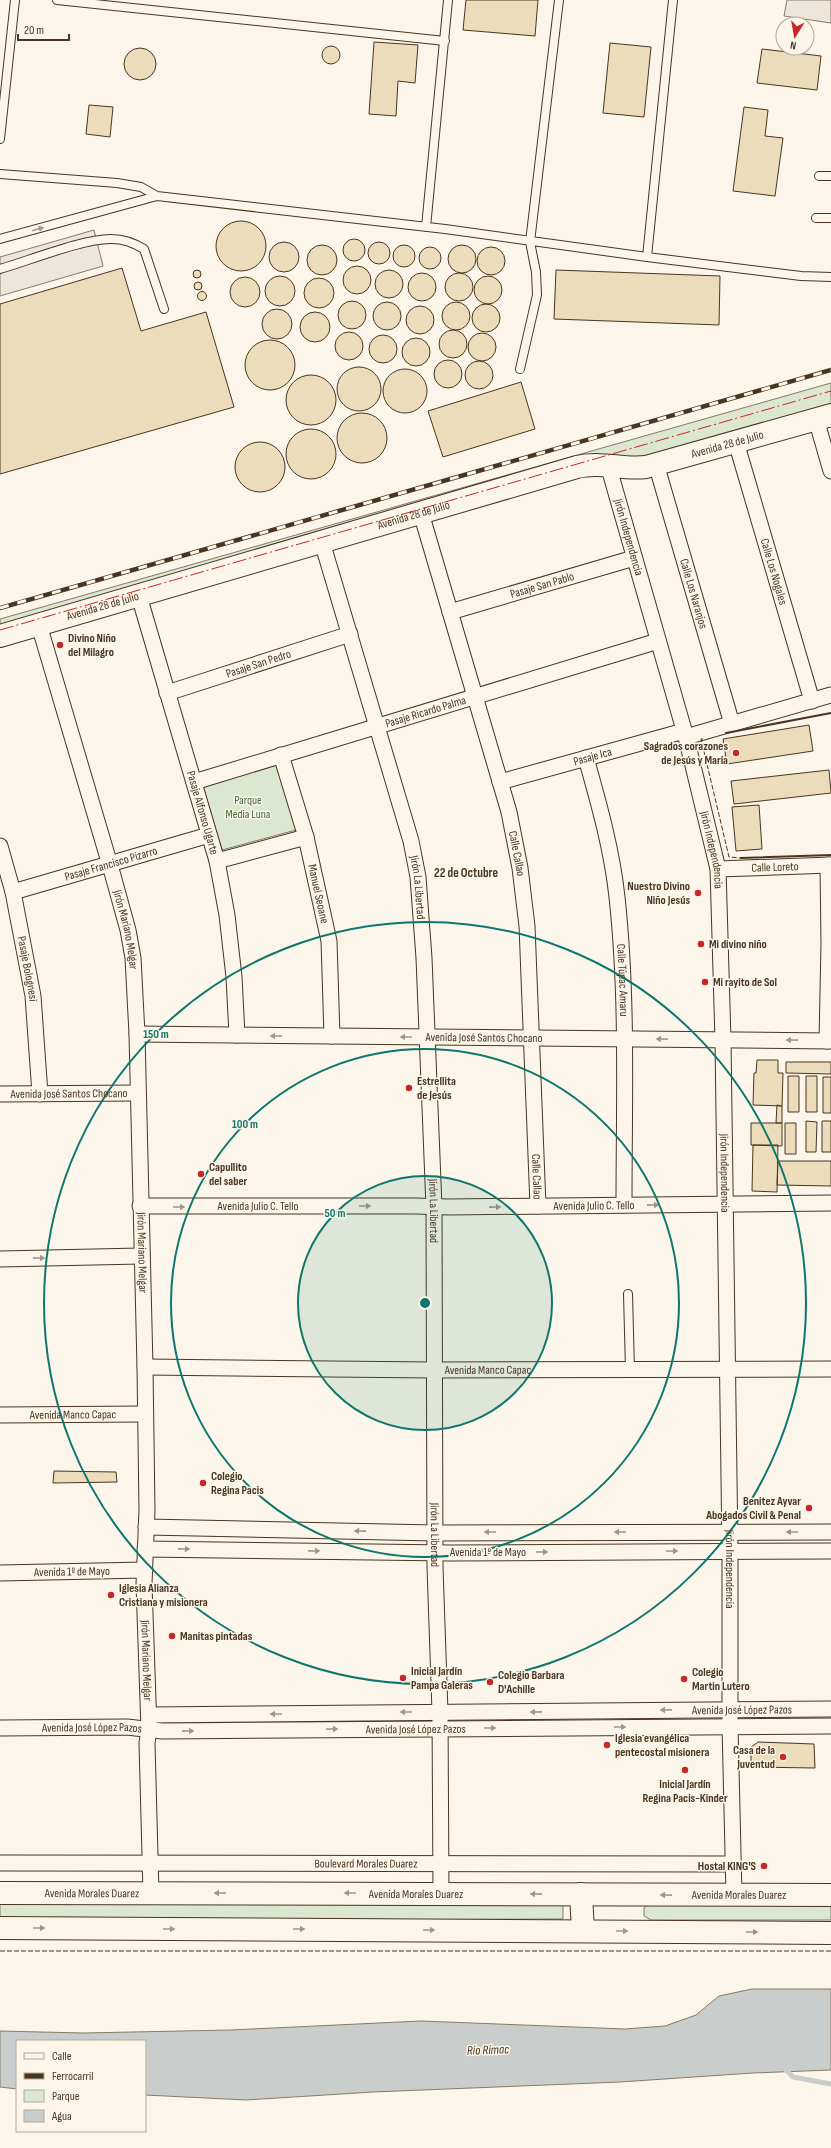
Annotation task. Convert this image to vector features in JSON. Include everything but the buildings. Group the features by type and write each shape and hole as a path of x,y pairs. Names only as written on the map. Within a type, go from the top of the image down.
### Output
{"main road":[{"name":"Avenida 28 de Julio","path":"0,636 587,464 635,468 656,464 823,417"},
{"name":"Avenida Morales Duarez","path":"0,1893 441,1893 734,1896 831,1895"},
{"path":"581,1894 583,1931"},
{"path":"0,1928 831,1933"}],"street":[{"path":"823,417 831,472"},
{"name":"Calle Los Nogales","path":"736,442 812,701"},
{"name":"Calle Los Naranjos","path":"656,464 732,724"},
{"name":"Jirón Independencia","path":"608,465 685,734 718,869 723,1040 730,1532 730,1725 734,1896"},
{"name":"Calle Callao","path":"421,513 509,812 520,868 527,926 533,1038 538,1206"},
{"name":"Jirón La Libertad","path":"322,542 411,841 418,876 424,958 434,1207 435,1552 440,1712 441,1893"},
{"name":"Pasaje San Pablo","path":"450,612 634,558"},
{"name":"Pasaje Alfonso Ugarte","path":"139,596 217,861 227,915 234,977 237,1035"},
{"name":"Jirón Mariano Melgar","path":"39,625 110,864 128,930 133,958 137,1034 146,1414 145,1570 149,1715 147,1743 151,1893"},
{"name":"Pasaje San Pedro","path":"167,693 350,634"},
{"name":"Pasaje Ricardo Palma","path":"194,782 377,725 475,697 658,641"},
{"name":"Pasaje Ica","path":"500,782 586,758 732,724 831,695"},
{"name":"Manuel Seoane","path":"281,755 306,837 329,941 332,1036"},
{"name":"Calle Túpac Amaru","path":"586,758 606,829 617,896 623,965 624,1205"},
{"name":"Pasaje Francisco Pizarro","path":"13,892 209,835"},
{"path":"217,861 306,837"},
{"name":"Pasaje Bolognesi","path":"0,846 13,892 33,996 40,1094"},
{"path":"829,1041 830,865"},
{"name":"Calle Loreto","path":"718,869 830,865"},
{"name":"Avenida José Santos Chocano","path":"137,1034 829,1041"},
{"name":"Avenida José Santos Chocano","path":"0,1094 138,1093"},
{"name":"Avenida Julio C. Tello","path":"140,1206 434,1207 831,1203"},
{"path":"0,1259 142,1256"},
{"name":"Avenida Manco Capac","path":"145,1367 434,1370 831,1369"},
{"name":"Avenida Manco Capac","path":"0,1415 146,1414"},
{"name":"Avenida 1º de Mayo","path":"146,1527 435,1533 831,1532"},
{"name":"Avenida 1º de Mayo","path":"145,1549 435,1552 730,1550 831,1551"},
{"name":"Avenida 1º de Mayo","path":"0,1573 145,1570"},
{"name":"Avenida José López Pazos","path":"149,1715 831,1709"},
{"name":"Avenida José López Pazos","path":"0,1728 127,1727 149,1730 730,1725 831,1726"},
{"name":"Boulevard Morales Duarez","path":"0,1863 733,1864"}],"lane":[{"path":"0,139 16,0"},
{"path":"57,0 445,41"},
{"path":"426,227 448,0"},
{"path":"520,369 536,295 536,272 530,242 559,0"},
{"path":"647,257 673,0"},
{"path":"0,174 117,183 141,188 157,196 426,227 530,242 802,276 831,277"},
{"path":"819,176 831,176"},
{"path":"0,239 157,196"},
{"path":"816,218 831,218"},
{"path":"0,269 82,244 111,239 129,241 144,248 164,309"},
{"path":"628,1294 630,1370"}],"green space":[{"path":"831,383 831,411 635,465 598,463 0,627 0,619"},
{"name":"Parque Media Luna","path":"278,761 296,830 222,850 202,783"},
{"path":"0,1901 563,1901 563,1919 0,1921"},
{"path":"651,1902 831,1904 831,1920 651,1920 644,1916 644,1908"}],"shaded area":[{"path":"787,0 831,0 831,23 815,21 815,16 784,16"},
{"path":"94,230 103,266 0,296 0,257"}],"water":[{"name":"Río Rímac","path":"752,1989 831,1989 831,2070 753,2073 620,2082 373,2092 246,2100 146,2095 146,2040 16,2040 16,2089 0,2087 0,2031 83,2033 231,2030 421,2021 625,2029 665,2026 696,2015 719,1996"}],"waterway":[{"path":"783,2067 793,2077 831,2084"}],"railway":[{"path":"0,608 831,370"}],"fence":[{"path":"703,739 701,739 729,857 741,858"},
{"path":"0,1951 831,1951"}],"wall":[{"path":"726,733 831,713"},
{"path":"741,858 831,855"}],"power":[{"path":"0,630 831,391"}],"place":[{"name":"Divino Niño del Milagro","path":"60,645"},
{"name":"Sagrados corazones de Jesús y María","path":"736,753"},
{"name":"Nuestro Divino Niño Jesús","path":"698,893"},
{"name":"Mi divino niño","path":"701,944"},
{"name":"Mi rayito de Sol","path":"705,982"},
{"name":"Estrellita de Jesús","path":"409,1088"},
{"name":"Capullito del saber","path":"201,1174"},
{"name":"Colegio Regina Pacis","path":"203,1483"},
{"name":"Benitez Ayvar Abogados Civil & Penal","path":"809,1508"},
{"name":"Iglesia Alianza Cristiana y misionera","path":"111,1595"},
{"name":"Manitas pintadas","path":"172,1636"},
{"name":"Inicial Jardín Pampa Galeras","path":"403,1678"},
{"name":"Colegio Martin Lutero","path":"684,1679"},
{"name":"Colegio Barbara D'Achille","path":"490,1682"},
{"name":"Iglesia evangélica pentecostal misionera","path":"607,1745"},
{"name":"Casa de la Juventud","path":"783,1757"},
{"name":"Inicial Jardín Regina Pacis-Kinder","path":"685,1770"},
{"name":"Hostal KING'S","path":"764,1866"}],"district":[{"name":"22 de Octubre","path":"466,873"}]}
